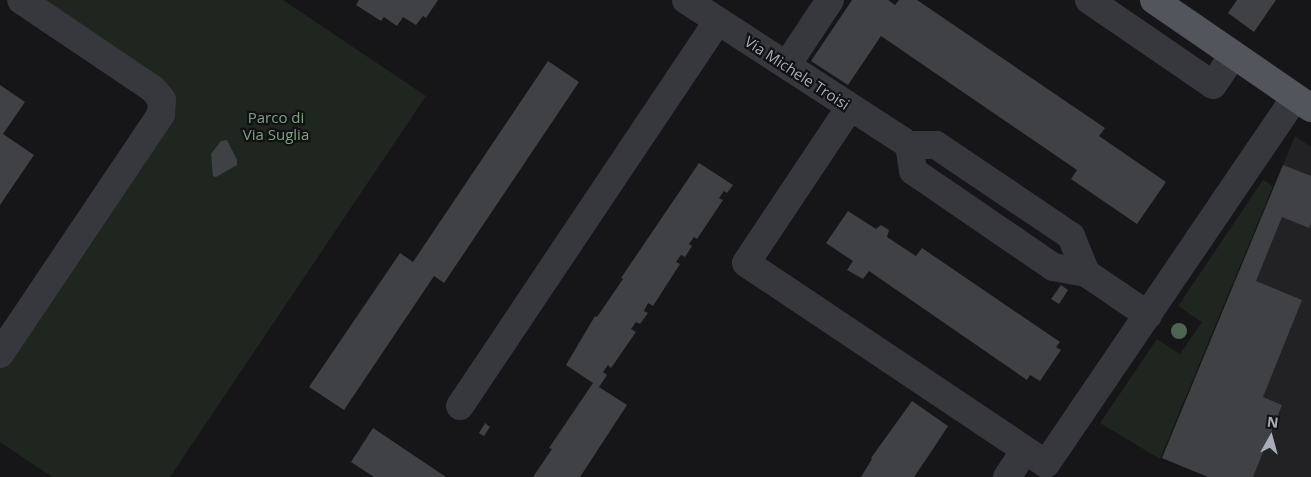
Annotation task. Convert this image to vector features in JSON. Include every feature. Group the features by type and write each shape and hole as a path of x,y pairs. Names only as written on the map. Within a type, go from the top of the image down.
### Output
{"main road":[{"path":"1159,1 1303,103"}],"street":[{"path":"0,354 162,114 162,100 153,88 21,0"},
{"name":"Via Michele Troisi","path":"686,0 909,145 936,145 1071,236 1086,273 1148,314"},
{"path":"787,64 830,0"},
{"path":"1089,0 1213,85 1233,55"},
{"path":"460,406 718,21"},
{"path":"850,107 746,263 1046,464 1148,314 1303,103"},
{"path":"1006,477 1025,450"}],"shaded area":[{"path":"1295,136 1311,147 1311,477 1209,477 1162,458"}],"green space":[{"name":"Parco di Via Suglia","path":"30,0 283,0 426,96 170,477 52,477 0,442 0,364 168,114"},
{"path":"1263,180 1273,186 1160,459 1100,423 1157,339 1180,354 1202,322 1178,306"}],"building":[{"path":"359,0 438,0 426,18 423,16 416,25 403,17 397,26 384,17 381,21 356,5"},
{"path":"852,0 888,0 895,5 899,0 917,0 1105,128 1099,136 1166,182 1137,224 1071,179 1077,170 881,36 848,85 811,61"},
{"path":"1237,0 1276,0 1254,32 1228,13"},
{"path":"548,61 579,82 444,283 434,276 344,410 309,387 400,253 413,262"},
{"path":"0,85 25,102 3,134 34,155 0,205"},
{"path":"227,140 237,160 237,165 216,177 213,176 211,154 221,141"},
{"path":"699,163 733,185 727,193 724,191 719,198 723,200 697,239 694,237 689,244 692,246 685,257 681,255 676,262 680,264 653,306 648,303 644,311 648,313 640,324 636,322 631,329 636,332 611,368 608,365 603,372 607,375 599,387 627,405 580,477 533,477 552,449 549,448 593,383 566,365 595,316 597,317 623,279 621,278"},
{"path":"1283,165 1311,176 1311,223 1309,228 1282,217 1256,281 1302,300 1263,397 1282,405 1253,477 1208,477 1162,458"},
{"path":"848,211 876,229 881,225 889,230 887,237 916,256 922,248 1060,342 1056,347 1061,350 1040,381 1030,375 1027,380 869,271 863,279 847,270 853,261 826,243"},
{"path":"1061,285 1068,290 1059,304 1051,299"},
{"path":"912,401 948,426 933,449 914,477 861,477 871,458"},
{"path":"485,423 490,427 484,436 479,433"},
{"path":"373,428 446,477 374,477 351,462"}]}
